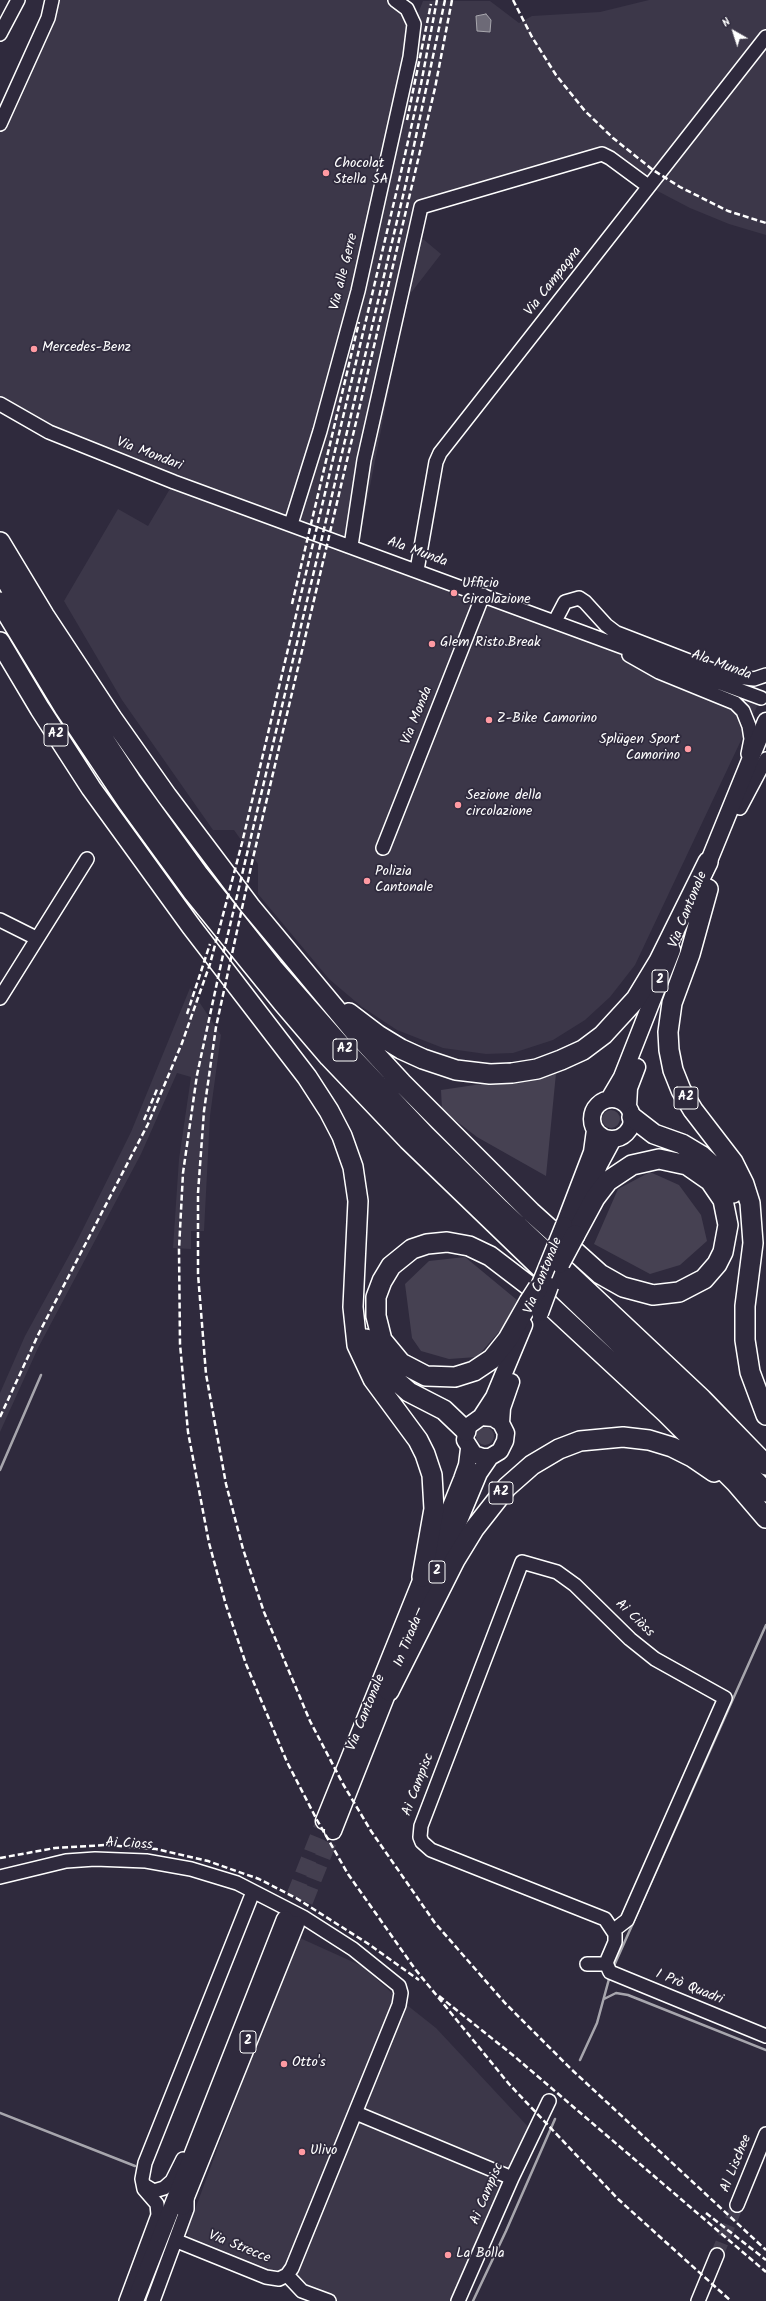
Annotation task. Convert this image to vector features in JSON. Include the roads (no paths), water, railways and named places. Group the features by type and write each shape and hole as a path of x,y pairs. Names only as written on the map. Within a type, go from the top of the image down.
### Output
{"highway":[{"name":"A2","path":"0,542 69,654 139,757 199,840 290,954 354,1031 426,1108 531,1212 587,1263 605,1277 623,1286 643,1293 662,1295 685,1290 704,1279 717,1264 725,1247 728,1225 723,1200 710,1180 687,1165 659,1159 632,1165 608,1181 570,1230 560,1263"},
{"name":"A2","path":"0,570 56,666 131,781 199,875 291,990 379,1087 425,1135 500,1209 702,1399 766,1465"},
{"name":"A2","path":"0,602 65,709 128,804 192,891 282,1002 403,1135 688,1410 766,1492"},
{"name":"A2","path":"0,642 52,729 91,788 190,926 307,1077 337,1124 350,1156 357,1188 358,1221 354,1293 354,1329 364,1363 377,1386 413,1433 430,1469 434,1509 422,1577"},
{"name":"A2","path":"290,954 352,1015 378,1035 414,1055 444,1067 467,1072 501,1074 538,1069 566,1058 587,1047 612,1027 628,1009 650,977 708,862"},
{"name":"A2","path":"708,889 690,954 672,1003 668,1032 669,1050 673,1070 681,1090 693,1110 733,1162 748,1194 753,1223 753,1243 746,1296 744,1329 748,1361 754,1384 766,1415"},
{"name":"A2","path":"630,1111 654,1134 682,1144 702,1156 719,1171 729,1185 739,1207 744,1225 746,1296"},
{"name":"A2","path":"535,1302 492,1359 474,1371 455,1377 426,1376 401,1363 382,1340 376,1316 376,1297 382,1281 391,1266 412,1249 427,1244 447,1242 469,1246 490,1256 528,1285 671,1418 736,1483 764,1516"},
{"name":"A2","path":"354,1293 363,1331 372,1351 383,1368 404,1388 444,1410 467,1440"},
{"name":"A2","path":"389,1691 455,1560 482,1518 507,1487 521,1474 559,1449 580,1441 602,1437 636,1438 661,1443 681,1451 706,1465 764,1516"}],"main road":[{"name":"Via Cantonale","path":"630,1111 631,1081 708,889 747,771 766,722"},
{"name":"Via Cantonale","path":"609,1098 622,1077 708,862 766,744"},
{"path":"609,1098 619,1100 630,1111 632,1124 628,1132 613,1139 604,1138 595,1130 592,1123 593,1112 599,1103 609,1098"},
{"name":"Via Cantonale","path":"570,1230 592,1152 595,1130"},
{"name":"Via Cantonale","path":"481,1417 494,1397 535,1302 570,1230 599,1165 613,1139"},
{"name":"Via Cantonale","path":"501,1423 506,1395 535,1302 560,1263"},
{"path":"481,1417 493,1418 501,1423 506,1433 505,1441 500,1451 490,1457 477,1455 467,1440 470,1423 481,1417"},
{"name":"Via Cantonale","path":"329,1826 422,1577 464,1475 467,1440"},
{"name":"In Tirada","path":"329,1826 389,1691 475,1480 490,1457"},
{"name":"2","path":"135,2301 167,2230 187,2196 290,1922 198,2134 167,2230 145,2301"}],"street":[{"path":"0,34 18,0"},
{"path":"0,124 48,18 52,0"},
{"name":"Via alle Gerre","path":"291,524 320,431 358,291 410,57 414,24 407,9 395,0"},
{"name":"Via Campagna","path":"417,570 436,462 440,453 766,37"},
{"path":"351,546 364,460 421,207 602,154 610,158 648,186"},
{"name":"Via Mondari","path":"0,404 30,423 66,440 174,482 291,524"},
{"name":"Ala Munda","path":"291,524 555,621 728,676 754,679 766,675"},
{"name":"Via Monda","path":"383,848 483,595"},
{"name":"Ala Munda","path":"555,621 565,602 579,598 585,602 600,619 612,638 659,672 729,699 743,711 750,726 750,746 735,806"},
{"name":"Ala Munda","path":"612,638 647,655 761,698"},
{"path":"735,806 766,760"},
{"path":"0,998 36,938 87,859"},
{"path":"0,920 36,938"},
{"name":"Ai Ciòss","path":"522,1562 557,1572 575,1585 630,1639 655,1659 725,1698 627,1920 614,1930"},
{"name":"Ai Campisc","path":"522,1562 423,1819 420,1837 426,1847 431,1850 600,1916 608,1922 614,1930"},
{"name":"Ai Cioss","path":"0,1877 66,1861 120,1859 191,1869 223,1878 253,1892 315,1925 353,1950 399,1986 401,1994 399,2005 356,2113"},
{"path":"167,2230 157,2204 145,2191 142,2175 148,2154 253,1892"},
{"path":"587,1964 606,1963 615,1942 614,1930"},
{"name":"I Prò Quadri","path":"606,1963 608,1969 614,1975 766,2036"},
{"name":"Ai Campisc","path":"458,2301 512,2178 549,2101"},
{"path":"329,2301 302,2291 287,2275 292,2268 356,2113 512,2178"},
{"path":"153,2301 167,2230 172,2181 188,2147 198,2134"},
{"name":"Al Lischee","path":"737,2205 766,2134"},
{"path":"144,2185 156,2191 164,2188 172,2181"},
{"path":"126,2301 167,2230"},
{"name":"Via Strecce","path":"167,2230 266,2277 279,2279 287,2275"},
{"path":"698,2301 717,2255"}],"waterway":[{"path":"0,1470 41,1375"},
{"path":"613,1968 766,1625"},
{"path":"580,2060 597,2023 609,1979"},
{"path":"604,1999 616,1993 628,1995 766,2050"},
{"path":"0,2113 135,2166"},
{"path":"473,2301 506,2231 555,2119"}],"tunnel":[{"path":"285,1919 324,1821"},
{"path":"296,1924 333,1831"},
{"path":"717,2255 737,2205"}],"railway":[{"path":"0,1417 39,1333 148,1124 182,1043 210,964 242,843 399,181 421,84 437,0"},
{"path":"445,0 406,183 223,955 197,1075 183,1173 179,1249 180,1344 188,1432 209,1543 226,1605 246,1664 287,1762 317,1820 348,1874 415,1969 509,2084 618,2199 731,2301"},
{"path":"452,0 435,88 253,858 216,1027 204,1111 198,1193 198,1274 206,1374 226,1484 243,1549 264,1612 310,1721 343,1784 371,1831 435,1923 505,2003 570,2068 766,2250"},
{"path":"513,0 532,37 556,75 585,111 613,138 653,170 680,187 728,211 766,223"},
{"path":"407,120 431,4"},
{"path":"292,604 359,322"},
{"path":"187,1014 210,944"},
{"path":"144,1120 158,1087"},
{"path":"0,1858 55,1848 106,1845 156,1849 208,1861 259,1879 296,1898 367,1943 419,1980"},
{"path":"439,1996 514,2056 766,2272"},
{"path":"706,2213 766,2260"}],"place":[{"name":"Chocolat Stella SA","path":"326,173"},
{"name":"Mercedes-Benz","path":"34,349"},
{"name":"Ufficio Circolazione","path":"454,593"},
{"name":"Glem Risto.Break","path":"432,644"},
{"name":"Z-Bike Camorino","path":"489,720"},
{"name":"Splügen Sport Camorino","path":"688,749"},
{"name":"Sezione della circolazione","path":"458,805"},
{"name":"Polizia Cantonale","path":"367,881"},
{"name":"Otto's","path":"284,2064"},
{"name":"Ulivo","path":"302,2152"},
{"name":"La Bolla","path":"448,2255"}]}
